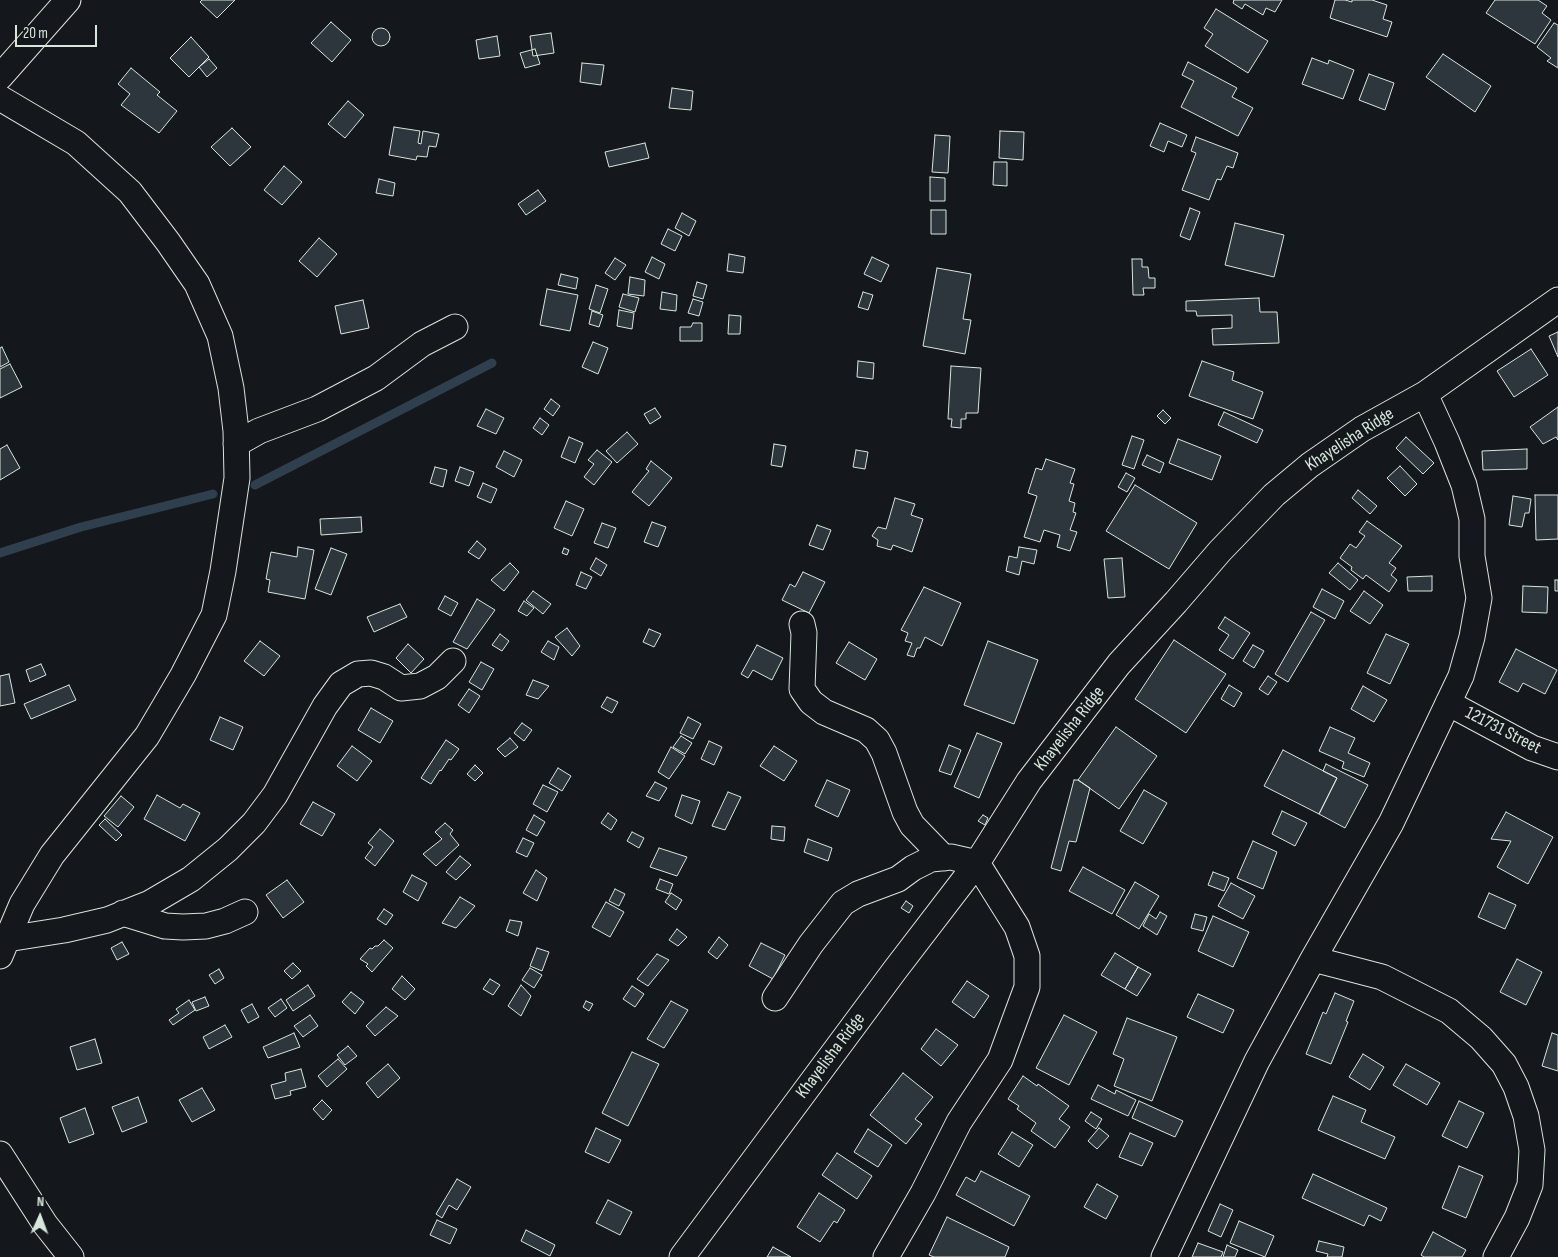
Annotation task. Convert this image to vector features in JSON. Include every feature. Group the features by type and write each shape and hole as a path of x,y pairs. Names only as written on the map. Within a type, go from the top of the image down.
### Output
{"street":[{"path":"0,77 68,0"},
{"path":"0,98 76,143 130,192 192,277 220,336 231,388 238,478 214,615 183,675 147,736 52,855 22,904 3,948"},
{"name":"Khayelisha Ridge","path":"682,1257 889,978 977,863 1029,782 1120,664 1220,551 1274,495 1310,465 1362,428 1424,394 1558,300"},
{"path":"236,444 259,431 317,408 376,378 422,344 455,327"},
{"path":"1164,1257 1257,1061 1313,958 1391,823 1461,676 1472,637 1479,598 1472,556 1472,519 1464,485 1447,442 1424,394"},
{"path":"802,624 804,633 802,689 810,702 824,712 866,730 877,740 905,812 912,824 944,858"},
{"path":"3,948 64,930 107,920 150,903 191,879 228,849 254,823 275,795 325,706 341,684 358,674 371,673 384,677 401,688 420,686 447,669 453,662"},
{"name":"121731 Street","path":"1448,703 1532,748 1558,757"},
{"path":"776,998 811,944 843,903 858,894 898,878 931,859 951,858 977,863 1017,927 1027,956 1027,986 1000,1060 960,1122 923,1193 886,1257"},
{"path":"122,913 165,926 183,927 206,926 225,921 246,912"},
{"path":"1313,958 1382,976 1449,1011 1482,1038 1504,1064 1516,1088 1526,1116 1532,1150 1530,1185 1517,1218 1496,1257"},
{"path":"0,1154 45,1224 71,1257"}],"building":[{"path":"202,0 235,0 217,18 200,2"},
{"path":"1234,0 1282,0 1275,12 1266,8 1263,15 1245,4 1242,9 1233,3"},
{"path":"1335,0 1352,2 1352,0 1372,0 1387,5 1383,19 1392,22 1387,37 1330,18"},
{"path":"1495,0 1538,0 1547,6 1542,13 1551,20 1535,44 1486,13"},
{"path":"1216,9 1268,41 1248,73 1205,46 1213,34 1204,28"},
{"path":"331,22 351,40 332,62 311,43"},
{"path":"1554,23 1558,25 1558,68 1547,61 1551,58 1537,47"},
{"path":"381,28 387,31 390,37 387,43 381,46 375,43 372,37 375,31"},
{"path":"551,33 554,53 533,56 530,36"},
{"path":"497,36 500,56 479,59 476,40"},
{"path":"191,37 209,57 189,77 170,58"},
{"path":"535,49 540,64 525,68 520,53"},
{"path":"1443,54 1491,86 1475,112 1426,77"},
{"path":"1312,58 1328,64 1329,60 1354,70 1343,99 1302,84"},
{"path":"209,59 217,68 207,77 199,67"},
{"path":"1188,62 1237,88 1232,97 1253,108 1238,136 1181,107 1194,81 1182,75"},
{"path":"582,63 604,65 601,85 580,82"},
{"path":"131,68 160,92 157,95 177,111 159,133 121,105 130,94 118,84"},
{"path":"1369,74 1394,83 1385,110 1359,100"},
{"path":"672,88 693,91 691,110 669,108"},
{"path":"348,101 364,115 345,138 328,124"},
{"path":"1160,123 1187,135 1182,147 1168,141 1164,152 1150,146"},
{"path":"394,127 420,131 418,143 421,144 423,131 439,134 436,147 429,146 427,157 417,156 416,160 389,155"},
{"path":"232,128 251,147 230,166 211,147"},
{"path":"1000,131 1024,132 1023,160 999,158"},
{"path":"935,135 950,136 948,173 932,172"},
{"path":"1196,137 1238,153 1233,168 1227,166 1221,180 1217,179 1209,200 1182,190 1196,153 1191,151"},
{"path":"645,143 649,158 609,167 605,152"},
{"path":"994,162 1007,162 1007,186 993,185"},
{"path":"284,166 302,182 282,205 264,190"},
{"path":"930,177 945,178 945,201 930,201"},
{"path":"379,179 395,183 393,196 376,193"},
{"path":"538,190 546,201 526,215 518,204"},
{"path":"1190,208 1200,212 1190,240 1180,236"},
{"path":"931,210 946,210 946,234 931,234"},
{"path":"682,213 696,221 689,236 675,228"},
{"path":"1235,223 1284,235 1274,277 1225,265"},
{"path":"668,229 682,236 675,251 661,244"},
{"path":"319,238 337,254 317,277 299,261"},
{"path":"729,254 745,257 743,273 727,271"},
{"path":"652,257 665,264 659,279 645,272"},
{"path":"872,257 889,265 881,282 864,274"},
{"path":"615,258 626,265 615,280 605,273"},
{"path":"1132,259 1142,259 1142,267 1148,267 1149,278 1155,278 1155,288 1143,288 1144,295 1133,295"},
{"path":"937,268 971,274 963,319 971,320 965,354 923,346"},
{"path":"561,274 578,278 576,289 558,285"},
{"path":"630,277 645,280 644,296 628,294"},
{"path":"697,282 707,285 703,299 693,296"},
{"path":"596,285 608,289 600,313 589,309"},
{"path":"547,289 578,295 570,331 540,325"},
{"path":"662,292 677,295 676,311 660,309"},
{"path":"863,292 873,295 868,310 858,307"},
{"path":"623,294 639,298 635,312 619,307"},
{"path":"1259,298 1260,312 1277,312 1279,343 1213,345 1212,329 1232,328 1232,315 1197,316 1196,311 1186,311 1186,301"},
{"path":"693,299 703,302 699,316 688,313"},
{"path":"363,300 369,328 341,334 335,306"},
{"path":"619,310 634,313 632,329 617,326"},
{"path":"592,311 603,315 599,327 589,324"},
{"path":"729,315 741,316 740,334 728,334"},
{"path":"693,323 702,323 702,341 680,341 680,327 691,327"},
{"path":"1558,332 1558,357 1549,336"},
{"path":"593,342 608,348 598,374 582,367"},
{"path":"2,347 9,362 0,367 0,348"},
{"path":"1531,349 1548,375 1514,397 1497,371"},
{"path":"858,361 874,363 873,379 857,377"},
{"path":"1202,361 1234,372 1232,380 1263,392 1253,419 1189,396"},
{"path":"10,364 22,387 0,398 0,369"},
{"path":"951,366 981,368 978,413 966,413 966,419 961,419 961,428 951,427 952,419 948,419"},
{"path":"551,399 560,406 553,416 544,409"},
{"path":"1558,407 1558,440 1556,437 1543,444 1530,427"},
{"path":"655,408 661,417 650,424 644,414"},
{"path":"486,409 504,418 496,434 477,426"},
{"path":"1163,410 1171,418 1165,424 1157,416"},
{"path":"1224,412 1263,430 1257,443 1218,425"},
{"path":"540,418 549,425 542,435 533,428"},
{"path":"627,432 638,444 617,463 606,451"},
{"path":"1132,436 1144,440 1134,469 1122,465"},
{"path":"569,437 583,443 575,463 561,457"},
{"path":"1406,437 1434,463 1423,474 1396,448"},
{"path":"1178,439 1221,456 1212,480 1169,463"},
{"path":"774,444 786,446 782,467 771,465"},
{"path":"7,445 20,468 0,480 0,449"},
{"path":"1527,449 1527,469 1483,470 1482,451"},
{"path":"597,450 612,462 594,485 584,477 594,464 588,460"},
{"path":"856,450 868,452 865,469 853,467"},
{"path":"504,451 522,460 514,477 496,467"},
{"path":"1147,455 1164,463 1160,473 1142,465"},
{"path":"1046,459 1075,469 1070,483 1074,484 1069,501 1075,503 1073,512 1076,513 1070,530 1077,532 1070,551 1057,547 1060,535 1044,530 1040,542 1024,537 1037,496 1028,493 1036,468 1042,470"},
{"path":"651,461 672,478 649,506 632,492 649,471 646,469"},
{"path":"1400,466 1417,484 1405,496 1387,478"},
{"path":"435,467 447,470 443,487 430,483"},
{"path":"460,467 474,472 469,486 455,481"},
{"path":"1126,473 1135,478 1127,492 1118,487"},
{"path":"483,483 497,489 491,503 477,497"},
{"path":"1135,485 1197,523 1169,569 1106,531"},
{"path":"1358,490 1377,506 1370,514 1352,498"},
{"path":"1535,495 1558,495 1558,539 1536,540"},
{"path":"1513,496 1531,499 1529,513 1525,513 1522,527 1509,525"},
{"path":"895,498 915,504 911,515 923,519 912,552 893,545 891,550 877,546 878,540 872,536 878,527 886,529"},
{"path":"566,501 584,509 572,536 554,528"},
{"path":"361,517 362,532 321,535 320,519"},
{"path":"1367,521 1402,546 1389,563 1396,568 1391,575 1397,580 1389,592 1366,575 1363,579 1340,558 1350,544 1356,548 1365,536 1359,532"},
{"path":"652,522 666,527 658,547 644,542"},
{"path":"602,523 616,528 608,548 594,543"},
{"path":"817,525 831,530 823,550 809,545"},
{"path":"477,541 486,549 479,559 468,552"},
{"path":"298,547 314,550 305,599 268,592 270,580 266,579 271,552 297,557"},
{"path":"1019,547 1037,550 1034,564 1022,561 1019,575 1006,571 1009,556 1017,558"},
{"path":"331,548 347,554 331,595 315,589"},
{"path":"564,548 569,550 567,555 562,553"},
{"path":"596,558 607,565 601,576 590,569"},
{"path":"1122,558 1125,597 1108,598 1104,559"},
{"path":"510,563 519,572 504,591 491,580"},
{"path":"1338,563 1358,580 1350,590 1329,573"},
{"path":"581,572 592,577 586,589 576,585"},
{"path":"803,572 825,582 809,613 782,600 790,584 795,587"},
{"path":"1432,576 1432,591 1408,591 1407,577"},
{"path":"1555,580 1558,580 1558,591 1555,591"},
{"path":"1523,586 1548,587 1547,613 1522,612"},
{"path":"924,587 961,603 942,646 925,637 920,648 917,648 914,657 907,655 912,643 905,641 908,633 901,630"},
{"path":"1322,589 1344,601 1335,619 1313,607"},
{"path":"533,591 551,604 543,614 526,600"},
{"path":"1364,591 1383,605 1370,624 1350,611"},
{"path":"445,596 458,603 451,616 438,609"},
{"path":"477,599 495,610 467,649 453,642"},
{"path":"524,601 534,608 527,616 518,611"},
{"path":"400,604 407,617 374,632 367,617"},
{"path":"1311,612 1325,620 1288,682 1275,674"},
{"path":"1225,617 1250,633 1233,659 1219,650 1229,635 1218,628"},
{"path":"567,628 580,646 572,656 555,637"},
{"path":"649,629 661,634 654,647 643,642"},
{"path":"500,634 509,641 502,651 492,645"},
{"path":"1386,634 1409,644 1390,684 1367,673"},
{"path":"1174,640 1226,674 1186,733 1135,699"},
{"path":"260,641 280,656 264,676 244,661"},
{"path":"548,641 559,647 554,660 541,652"},
{"path":"988,641 1038,660 1014,724 964,705"},
{"path":"849,642 877,659 865,680 836,663"},
{"path":"408,644 424,659 411,673 396,658"},
{"path":"757,645 783,658 772,680 753,670 748,678 741,674"},
{"path":"1253,645 1264,651 1254,668 1243,661"},
{"path":"1516,649 1557,670 1545,694 1523,683 1518,692 1499,682"},
{"path":"481,662 494,669 482,690 469,682"},
{"path":"41,664 46,675 30,682 26,670"},
{"path":"9,674 15,703 0,706 0,676"},
{"path":"1268,676 1277,682 1268,695 1259,689"},
{"path":"533,680 549,686 538,699 526,695"},
{"path":"69,685 76,700 31,719 24,704"},
{"path":"1229,685 1242,693 1234,707 1221,699"},
{"path":"1363,686 1387,700 1374,722 1351,709"},
{"path":"469,689 480,696 469,713 458,705"},
{"path":"607,697 618,702 612,713 601,707"},
{"path":"371,708 393,721 380,743 358,730"},
{"path":"220,717 243,727 233,750 210,740"},
{"path":"688,717 701,724 693,739 680,733"},
{"path":"522,723 532,730 524,741 514,733"},
{"path":"1116,727 1157,756 1119,809 1078,780"},
{"path":"1330,727 1355,738 1348,753 1370,763 1364,777 1342,768 1344,762 1319,751"},
{"path":"977,733 1002,743 979,798 954,787"},
{"path":"681,736 692,743 685,754 673,747"},
{"path":"510,738 518,747 505,757 497,749"},
{"path":"446,740 459,749 440,770 431,784 421,778"},
{"path":"709,741 722,747 714,765 701,759"},
{"path":"949,745 961,750 951,775 939,771"},
{"path":"352,746 372,761 357,781 337,766"},
{"path":"774,746 797,761 784,781 760,766"},
{"path":"671,747 685,756 669,779 658,772"},
{"path":"1283,750 1337,778 1319,814 1264,786"},
{"path":"1326,764 1368,785 1345,828 1319,814 1337,778 1323,771"},
{"path":"475,765 483,773 475,781 467,774"},
{"path":"558,768 571,776 562,791 549,783"},
{"path":"827,780 850,790 838,817 815,806"},
{"path":"1074,780 1078,780 1090,788 1076,842 1069,841 1061,871 1051,868"},
{"path":"655,782 667,788 659,801 646,796"},
{"path":"543,785 558,792 547,812 533,804"},
{"path":"1144,790 1167,803 1143,844 1120,831"},
{"path":"728,792 741,797 725,830 712,826"},
{"path":"157,795 180,808 183,804 200,813 185,841 144,819"},
{"path":"682,795 700,801 692,824 675,816"},
{"path":"121,796 134,807 118,827 104,816"},
{"path":"313,802 335,814 322,836 300,824"},
{"path":"1282,811 1307,823 1295,846 1272,834"},
{"path":"1506,812 1553,837 1528,884 1497,867 1511,841 1491,839"},
{"path":"608,813 617,820 611,830 601,823"},
{"path":"534,815 545,822 537,836 526,830"},
{"path":"983,815 988,818 985,825 978,821"},
{"path":"105,819 122,835 116,841 99,825"},
{"path":"445,823 453,830 450,834 459,845 436,866 423,854 442,839 435,832"},
{"path":"772,826 785,827 784,841 771,839"},
{"path":"380,829 394,841 375,866 365,858 373,847 368,843"},
{"path":"632,832 644,838 639,848 627,841"},
{"path":"523,838 534,843 527,857 516,852"},
{"path":"808,839 832,848 828,861 804,852"},
{"path":"1253,841 1277,852 1263,889 1237,878"},
{"path":"659,848 687,857 677,876 650,867"},
{"path":"460,856 471,865 456,880 446,872"},
{"path":"1083,867 1125,890 1112,914 1069,891"},
{"path":"536,870 547,878 537,901 523,893"},
{"path":"1213,872 1229,878 1224,891 1208,885"},
{"path":"412,875 427,883 418,901 403,892"},
{"path":"660,879 673,884 669,894 656,889"},
{"path":"287,880 304,902 283,918 266,895"},
{"path":"1135,882 1159,896 1139,929 1116,915"},
{"path":"1231,883 1255,896 1243,919 1218,906"},
{"path":"615,889 625,894 619,906 609,901"},
{"path":"671,893 682,900 676,910 665,902"},
{"path":"1489,893 1516,905 1505,929 1478,917"},
{"path":"460,897 475,906 456,928 442,923"},
{"path":"906,901 913,906 909,913 901,908"},
{"path":"606,902 624,912 610,937 592,927"},
{"path":"384,909 393,915 386,925 377,919"},
{"path":"1160,912 1167,916 1157,935 1143,926 1149,914 1156,919"},
{"path":"1195,914 1207,917 1203,931 1191,928"},
{"path":"1213,916 1249,932 1233,967 1198,951"},
{"path":"510,920 522,922 518,936 506,931"},
{"path":"677,929 687,937 678,946 669,940"},
{"path":"719,937 728,945 717,959 708,952"},
{"path":"384,940 393,948 372,972 366,966 368,964 360,959 370,948 378,946"},
{"path":"122,942 129,954 117,960 111,948"},
{"path":"761,943 785,955 773,979 749,966"},
{"path":"537,948 549,952 542,971 530,966"},
{"path":"1115,953 1138,967 1125,989 1101,975"},
{"path":"657,954 669,960 648,986 637,979"},
{"path":"1517,959 1542,972 1526,1005 1500,992"},
{"path":"293,963 301,971 292,979 284,971"},
{"path":"1138,967 1151,974 1137,996 1125,989"},
{"path":"530,968 542,975 534,988 522,980"},
{"path":"219,969 224,978 215,984 209,975"},
{"path":"402,976 415,989 405,1000 392,989"},
{"path":"490,979 500,985 493,995 483,989"},
{"path":"967,981 989,996 974,1018 952,1002"},
{"path":"308,985 315,996 293,1011 286,1000"},
{"path":"521,985 531,996 521,1016 508,1006"},
{"path":"632,986 644,994 635,1007 623,999"},
{"path":"351,992 364,1002 355,1014 342,1002"},
{"path":"1335,993 1354,1001 1346,1021 1348,1022 1331,1064 1306,1054 1323,1012 1326,1014"},
{"path":"1198,994 1234,1010 1223,1033 1187,1017"},
{"path":"205,997 209,1006 196,1011 192,1002"},
{"path":"281,999 287,1008 275,1017 268,1008"},
{"path":"189,1000 195,1010 173,1025 169,1020 179,1013 176,1009"},
{"path":"586,1001 593,1004 589,1011 583,1007"},
{"path":"671,1001 688,1010 664,1048 647,1039"},
{"path":"252,1004 259,1017 248,1023 241,1010"},
{"path":"386,1007 398,1016 375,1036 366,1026"},
{"path":"310,1015 318,1026 303,1037 294,1026"},
{"path":"1064,1015 1097,1032 1069,1085 1036,1068"},
{"path":"1127,1018 1177,1037 1152,1101 1114,1086 1124,1059 1113,1054"},
{"path":"225,1025 232,1037 209,1049 203,1037"},
{"path":"936,1029 958,1045 941,1066 921,1049"},
{"path":"294,1033 300,1047 268,1058 263,1047"},
{"path":"1552,1033 1558,1035 1558,1071 1542,1066"},
{"path":"95,1039 102,1063 77,1070 70,1047"},
{"path":"348,1046 357,1056 345,1065 337,1055"},
{"path":"632,1052 659,1064 628,1126 602,1113"},
{"path":"1363,1054 1384,1067 1370,1090 1349,1077"},
{"path":"338,1059 347,1069 327,1087 318,1076"},
{"path":"388,1064 400,1078 378,1098 366,1083"},
{"path":"1406,1064 1440,1083 1427,1105 1393,1085"},
{"path":"301,1069 306,1087 290,1091 291,1095 275,1099 271,1085 286,1081 285,1073"},
{"path":"903,1073 933,1097 915,1119 922,1124 906,1144 870,1115"},
{"path":"1023,1076 1069,1106 1059,1119 1070,1127 1055,1148 1031,1131 1036,1123 1017,1109 1019,1106 1008,1099"},
{"path":"1098,1085 1115,1094 1116,1090 1136,1100 1128,1116 1091,1099"},
{"path":"202,1088 215,1110 192,1122 179,1100"},
{"path":"1333,1096 1366,1110 1361,1122 1395,1137 1385,1159 1318,1130"},
{"path":"138,1097 147,1122 122,1132 112,1107"},
{"path":"322,1100 332,1110 323,1120 313,1109"},
{"path":"1139,1101 1183,1121 1175,1137 1132,1118"},
{"path":"1459,1101 1484,1113 1467,1148 1442,1136"},
{"path":"85,1108 94,1134 69,1143 60,1118"},
{"path":"1091,1112 1102,1119 1096,1129 1085,1121"},
{"path":"596,1128 621,1140 609,1163 585,1152"},
{"path":"1099,1128 1109,1136 1097,1149 1088,1141"},
{"path":"868,1129 892,1145 878,1167 854,1152"},
{"path":"1012,1132 1033,1145 1019,1167 998,1154"},
{"path":"1130,1133 1153,1143 1142,1166 1119,1157"},
{"path":"837,1153 872,1176 857,1199 822,1175"},
{"path":"1459,1166 1483,1176 1466,1218 1442,1208"},
{"path":"981,1171 1030,1196 1014,1226 956,1195 966,1177 975,1182"},
{"path":"1313,1174 1387,1208 1381,1221 1369,1215 1364,1226 1302,1198"},
{"path":"457,1179 471,1187 457,1210 449,1205 442,1218 436,1214"},
{"path":"1097,1184 1118,1196 1106,1219 1084,1207"},
{"path":"819,1193 845,1210 837,1223 834,1221 820,1242 797,1227"},
{"path":"608,1200 632,1212 620,1235 596,1223"},
{"path":"1220,1204 1233,1210 1221,1237 1208,1231"},
{"path":"947,1217 1009,1247 1005,1257 934,1257 929,1255"},
{"path":"437,1220 457,1229 450,1244 430,1235"},
{"path":"1239,1221 1274,1236 1265,1257 1230,1243"},
{"path":"526,1230 555,1245 550,1256 521,1241"},
{"path":"1433,1232 1466,1250 1462,1257 1424,1257 1421,1255"},
{"path":"1319,1241 1344,1247 1342,1257 1327,1257 1328,1254 1316,1251"},
{"path":"1198,1243 1223,1252 1221,1257 1192,1257"},
{"path":"1227,1245 1238,1250 1235,1257 1223,1257"},
{"path":"773,1247 791,1257 767,1257"}],"waterway":[{"path":"255,485 492,363"},
{"path":"0,553 81,527 213,494"}]}
